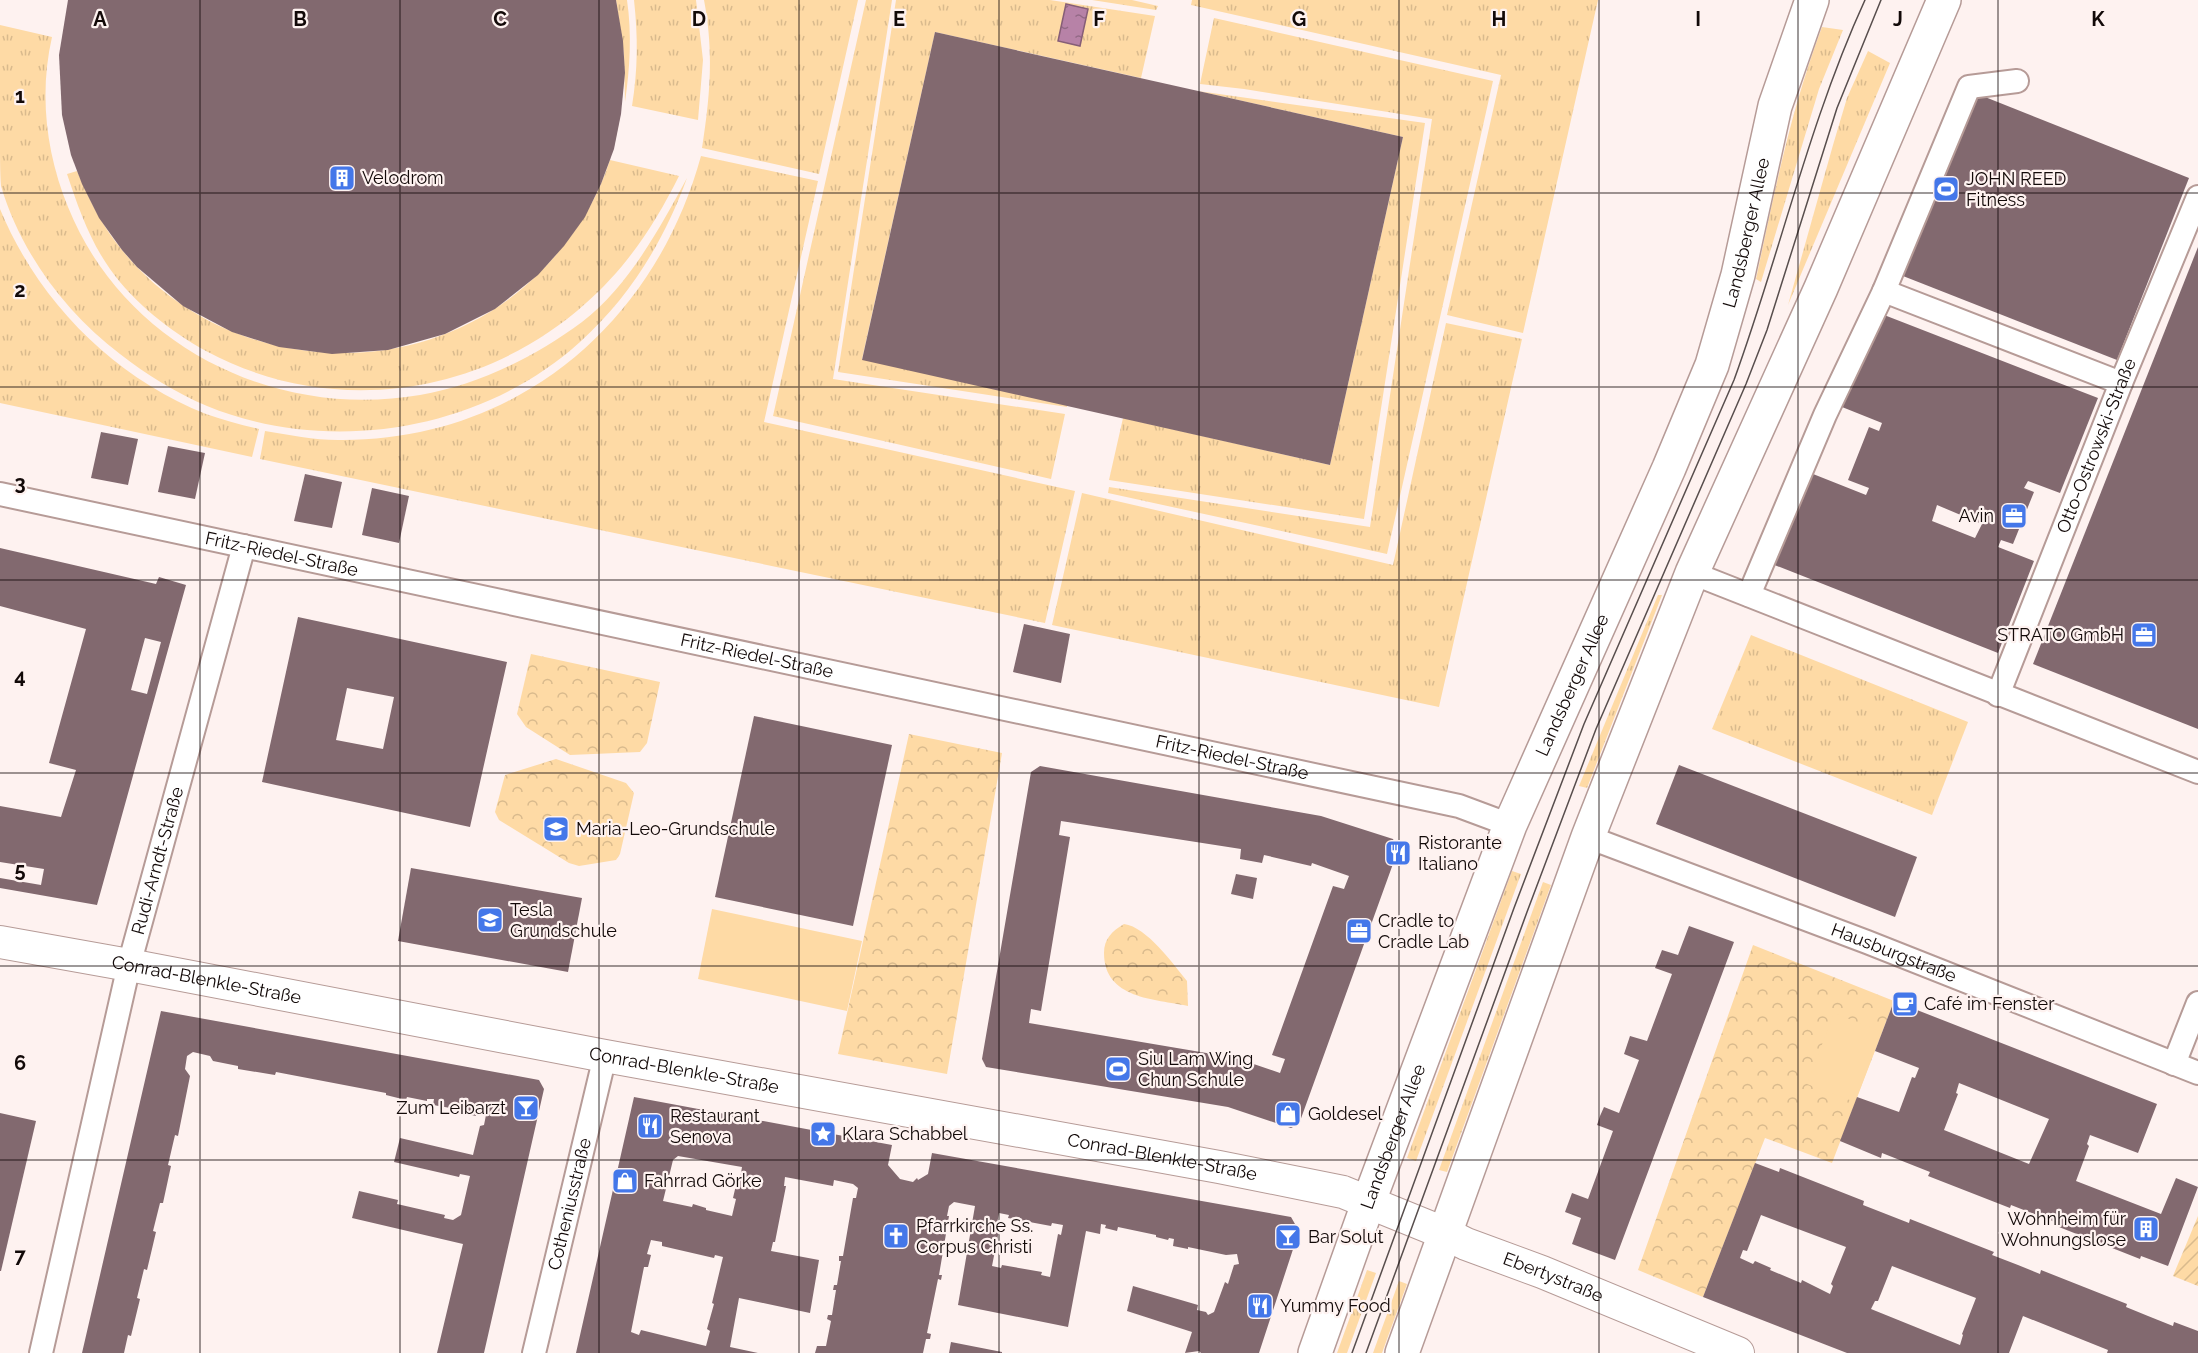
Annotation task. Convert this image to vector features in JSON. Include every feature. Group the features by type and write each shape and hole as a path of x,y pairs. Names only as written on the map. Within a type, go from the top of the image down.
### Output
{"main road":[{"path":"1401,1353 1588,837 1692,573 1821,288 1944,0"},
{"name":"Landsberger Allee","path":"1315,1353 1368,1201 1510,825 1669,468 1712,365 1738,275 1774,106 1810,6"}],"street":[{"path":"1749,595 1825,415 1884,291 1969,87 2017,81"},
{"name":"Otto-Ostrowski-Straße","path":"1998,695 2121,383 2198,197"},
{"path":"1884,291 2121,383"},
{"name":"Fritz-Riedel-Straße","path":"0,494 1459,806 1510,825"},
{"name":"Rudi-Arndt-Straße","path":"41,1353 129,965 244,546"},
{"path":"1692,573 2198,772"},
{"name":"Hausburgstraße","path":"1588,837 1856,938 2198,1073"},
{"name":"Conrad-Blenkle-Straße","path":"0,942 604,1056 1219,1167 1343,1192 1368,1201"},
{"path":"2174,1064 2198,1003"},
{"name":"Cotheniusstraße","path":"534,1353 604,1056"},
{"name":"Ebertystraße","path":"1368,1201 1466,1244 1542,1272 1738,1353"}],"green space":[{"path":"616,0 627,0 629,13 630,51 625,102 624,55"},
{"path":"634,0 696,0 703,60 698,120 632,106 637,53"},
{"path":"704,0 858,0 819,174 702,148 710,74 709,38"},
{"path":"866,0 892,0 833,379 1065,414 1051,479 773,416"},
{"path":"896,0 1050,0 1155,16 1141,78 935,32 862,359 1067,405 1067,407 838,372"},
{"path":"1092,0 1132,0 1158,6 1156,10"},
{"path":"1192,0 1598,0 1523,333 1447,315 1501,75 1191,5"},
{"path":"1214,18 1493,81 1387,554 1108,493 1109,487 1370,527 1432,119 1200,84"},
{"path":"0,25 52,37 48,58 46,102 54,166 68,207 93,256 126,299 166,334 211,362 260,383 312,396 366,400 420,395 484,377 545,347 582,322 614,292 642,256 687,178 656,246 644,267 615,306 580,342 541,372 498,397 451,415 403,426 353,431 303,430 254,421 195,401 130,362 100,337 63,300 33,258 20,235 1,186"},
{"path":"1822,27 1843,30 1819,89 1761,282 1756,279 1784,152 1801,89"},
{"path":"1868,51 1890,63 1788,305 1847,98"},
{"path":"1198,91 1425,123 1364,519 1109,480 1123,418 1330,465 1403,137"},
{"path":"701,156 818,181 764,422 1075,491 1045,623 260,459 265,431 329,440 403,435 463,420 519,395 569,362 613,320 650,272 679,217"},
{"path":"610,160 679,176 639,244 614,275 586,303 545,335 500,360 453,377 404,387 353,390 303,385 254,372 206,351 179,335 141,305 110,269 85,223 67,174 77,171 97,212 122,250 163,290 210,321 261,342 316,352 371,352 425,341 477,319 524,287 552,260 576,230 595,196"},
{"path":"0,209 35,275 57,305 82,332 140,379 172,398 206,414 259,429 252,457 0,403"},
{"path":"1446,323 1522,339 1439,707 1052,625 1082,493 1393,565"},
{"path":"1658,595 1662,595 1587,788 1579,786"},
{"path":"1751,635 1968,722 1932,815 1712,729"},
{"path":"531,654 660,682 647,743 640,752 570,755 526,727 517,714"},
{"path":"909,734 1002,753 947,1074 838,1054"},
{"path":"556,759 626,783 634,793 620,854 616,860 579,866 569,863 499,820 495,812 505,775"},
{"path":"1512,871 1521,874 1416,1161 1407,1158"},
{"path":"1543,882 1551,885 1447,1172 1439,1170"},
{"path":"712,909 862,941 847,1011 698,979"},
{"path":"1124,924 1142,932 1150,939 1187,981 1188,1006 1134,994 1112,980 1106,968 1104,948 1110,936"},
{"path":"1753,945 1894,1001 1832,1163 1765,1138 1703,1297 1638,1270"},
{"path":"1834,1013 1882,1032 1855,1102 1807,1084"},
{"path":"2198,1216 2198,1286 2173,1276"},
{"path":"1367,1270 1376,1273 1347,1353 1337,1353"},
{"path":"1399,1281 1407,1284 1382,1353 1373,1353"}],"water":[{"path":"1066,4 1088,9 1080,46 1058,41"}],"building":[{"name":"Velodrom","path":"68,0 616,0 623,41 625,73 621,114 614,149 585,217 564,246 538,275 495,309 445,334 388,350 332,354 279,347 232,332 183,306 137,267 99,218 71,155 62,115 59,55"},
{"path":"935,32 1403,137 1330,465 862,360"},
{"path":"1975,93 2189,178 2117,360 1903,276"},
{"path":"2198,247 2198,729 2033,664"},
{"path":"1879,313 2098,398 2060,493 2028,481 2024,488 2034,492 2013,544 2001,540 1998,547 2034,561 1998,653 1772,564 1808,472 1866,495 1869,488 1848,480 1869,427 1879,431 1882,423 1842,407","holes":["1937,505 1982,524 1975,538 1932,521"]},
{"path":"101,432 138,439 128,485 91,478"},
{"path":"168,446 205,453 195,499 158,492"},
{"path":"305,474 342,482 332,528 294,521"},
{"path":"372,488 409,496 399,543 362,535"},
{"path":"0,548 156,584 159,577 186,585 97,905 0,888 0,878 41,885 44,869 0,862 0,806 61,817 76,770 49,763 86,629 0,606","holes":["145,638 161,642 147,694 131,690"]},
{"path":"298,617 507,662 470,827 262,782","holes":["347,688 394,697 383,749 336,740"]},
{"path":"1024,624 1070,634 1061,683 1013,672"},
{"path":"754,716 892,745 853,926 715,897"},
{"path":"1679,765 1917,857 1895,917 1656,824"},
{"path":"1040,766 1321,816 1393,839 1398,850 1299,1124 1291,1128 1228,1107 986,1067 982,1059 1031,772","holes":["1061,821 1241,849 1240,859 1262,863 1264,855 1311,866 1312,863 1349,876 1344,889 1333,886 1272,1055 1285,1059 1280,1073 1236,1058 1029,1023 1031,1009 1041,1011 1070,837 1059,835"]},
{"name":"Tesla Grundschule","path":"411,868 582,898 568,972 398,941"},
{"path":"1236,874 1257,878 1253,899 1231,894"},
{"path":"1689,926 1734,942 1615,1260 1572,1244 1581,1218 1565,1212 1572,1193 1588,1199 1613,1131 1597,1125 1600,1116 1604,1107 1619,1113 1639,1060 1624,1054 1630,1036 1647,1041 1672,974 1655,968 1662,950 1678,955"},
{"path":"1894,1001 2157,1104 2138,1153 2090,1135 2087,1144 2089,1146 2076,1181 2161,1214 2176,1178 2198,1187 2168,1266 2141,1256 2140,1259 2059,1227 2060,1224 2011,1205 2010,1208 1928,1176 1930,1172 1882,1153 1881,1158 1840,1141 1857,1097 1899,1112 1912,1077 1915,1078 1919,1068 1875,1051","holes":["1959,1083 2049,1119 2029,1164 1944,1130 1958,1094 1956,1093"]},
{"path":"161,1011 539,1080 544,1089 484,1353 437,1353 463,1244 352,1218 359,1191 398,1200 397,1204 445,1215 444,1218 453,1220 461,1215 470,1176 460,1174 459,1177 394,1162 400,1138 473,1155 480,1126 484,1125 486,1115 476,1113 476,1116 462,1113 462,1110 433,1105 434,1099 427,1099 427,1101 407,1097 406,1100 386,1095 386,1093 276,1072 275,1075 238,1069 238,1066 213,1061 210,1056 193,1052 187,1056 185,1069 190,1076 178,1136 175,1135 163,1203 160,1203 153,1231 156,1232 147,1270 144,1269 137,1298 140,1299 131,1336 128,1335 124,1353 82,1353"},
{"path":"634,1097 892,1145 888,1165 900,1179 913,1182 928,1174 932,1153 1291,1217 1299,1231 1259,1353 1201,1353 1199,1351 1185,1353 1192,1332 1127,1311 1133,1286 1198,1305 1197,1310 1206,1312 1208,1315 1214,1312 1225,1282 1228,1284 1234,1265 1239,1264 1237,1254 1226,1255 1173,1246 1174,1239 1169,1238 1168,1240 1156,1237 1156,1235 1118,1227 1117,1231 1105,1228 1106,1225 1101,1224 1100,1234 1086,1231 1068,1327 958,1305 975,1206 954,1202 949,1206 939,1275 942,1275 941,1280 938,1279 927,1333 931,1334 930,1339 926,1339 923,1353 815,1353 817,1346 826,1346 831,1321 827,1319 828,1315 832,1315 836,1290 833,1290 834,1285 837,1285 841,1261 839,1261 839,1256 843,1256 853,1198 856,1198 858,1188 853,1184 834,1180 833,1186 785,1177 784,1186 786,1186 775,1242 773,1242 771,1251 819,1260 810,1313 739,1298 730,1347 758,1353 576,1353","holes":["678,1156 742,1167 739,1185 736,1185 733,1198 736,1199 732,1216 706,1210 706,1208 693,1204 692,1207 663,1201 673,1160","999,1213 1009,1215 1008,1218 1051,1226 1052,1223 1063,1225 1061,1235 1058,1234 1050,1277 1041,1275 1042,1272 1002,1265 1001,1268 992,1266 1000,1225 997,1224","651,1240 662,1242 662,1246 714,1258 715,1255 723,1257 707,1329 710,1331 706,1346 641,1330 639,1335 631,1332 644,1267 648,1267 651,1255 647,1254"]},
{"path":"0,1113 36,1121 1,1271 0,1271"},
{"path":"1755,1163 1779,1172 1780,1168 1864,1201 1863,1205 1909,1223 1910,1219 1994,1252 1992,1255 2040,1274 2041,1270 2127,1304 2126,1307 2173,1326 2174,1322 2198,1331 2198,1353 2107,1353 2108,1350 2023,1316 2009,1353 1847,1353 1703,1297","holes":["1761,1215 1846,1247 1831,1284 1833,1286 1830,1294 1802,1280 1801,1283 1770,1270 1771,1268 1755,1261 1753,1264 1740,1258 1743,1250 1747,1251","1892,1266 1976,1298 1960,1345 1871,1309 1875,1301 1878,1301"]},
{"path":"951,1342 1002,1352 1002,1353 949,1353"}],"tram line":[{"path":"1352,1353 1514,908 1584,724 1734,380 1827,93 1865,0"},
{"path":"1366,1353 1596,729 1746,384 1767,330 1837,108 1881,0"}],"place":[{"name":"Velodrom","path":"342,178"},
{"name":"JOHN REED Fitness","path":"1946,189"},
{"name":"Avin","path":"2014,516"},
{"name":"STRATO GmbH","path":"2144,635"},
{"name":"Maria-Leo-Grundschule","path":"556,829"},
{"name":"Ristorante Italiano","path":"1398,853"},
{"name":"Tesla Grundschule","path":"490,920"},
{"name":"Cradle to Cradle Lab","path":"1359,931"},
{"name":"Café im Fenster","path":"1905,1004"},
{"name":"Siu Lam Wing Chun Schule","path":"1118,1069"},
{"name":"Zum Leibarzt","path":"526,1108"},
{"name":"Goldesel","path":"1288,1114"},
{"name":"Restaurant Senova","path":"650,1126"},
{"name":"Klara Schabbel","path":"823,1134"},
{"name":"Fahrrad Görke","path":"625,1181"},
{"name":"Wohnheim für Wohnungslose","path":"2146,1229"},
{"name":"Pfarrkirche Ss. Corpus Christi","path":"896,1236"},
{"name":"Bar Solut","path":"1288,1237"},
{"name":"Yummy Food","path":"1260,1306"}]}
